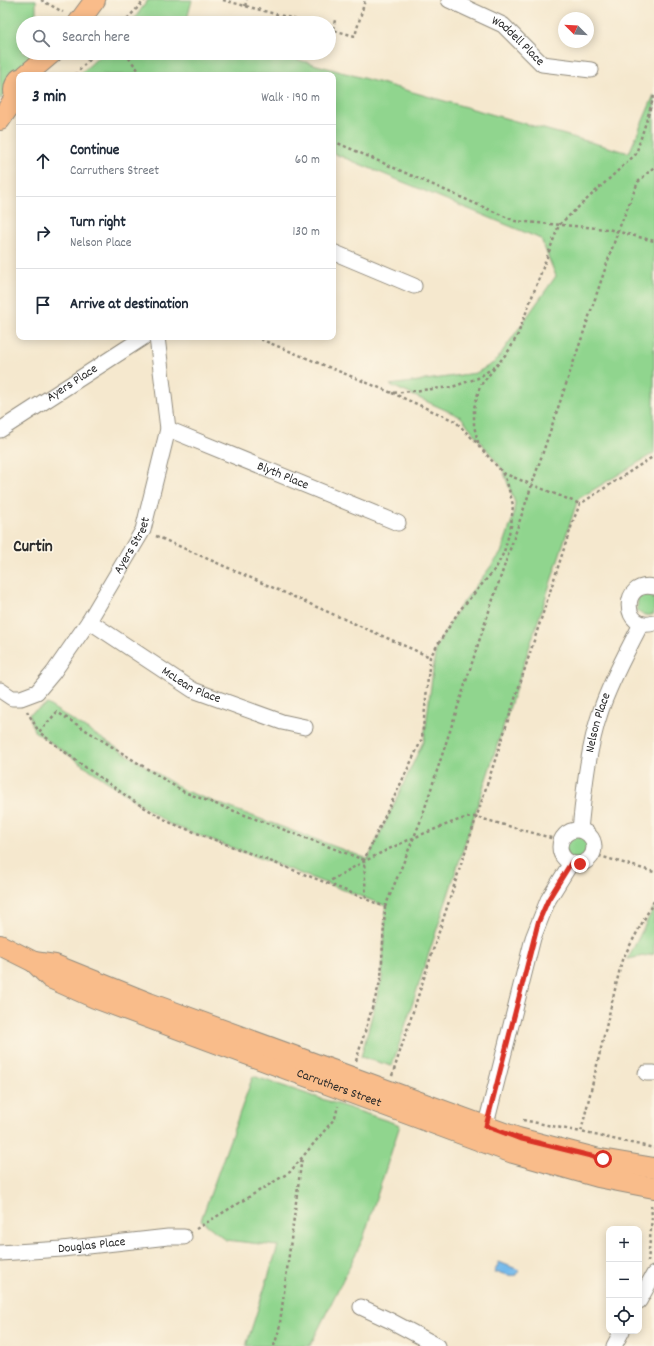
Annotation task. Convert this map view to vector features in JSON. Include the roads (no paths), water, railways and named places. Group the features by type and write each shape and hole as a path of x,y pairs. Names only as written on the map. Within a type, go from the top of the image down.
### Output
{"main road":[{"path":"71,16 95,0"},
{"path":"30,72 44,60"},
{"path":"49,72 55,60"},
{"path":"0,120 16,96"},
{"path":"0,135 16,121"},
{"name":"Carruthers Street","path":"0,945 34,962 55,965 484,1134 544,1162 598,1177 652,1195"},
{"name":"Carruthers Street","path":"484,1134 541,1144 595,1158 654,1168"}],"street":[{"name":"Waddell Place","path":"449,0 471,4 503,25 542,64 591,70"},
{"path":"336,253 414,286"},
{"name":"Ayers Place","path":"0,430 139,340"},
{"name":"Ayers Street","path":"0,690 12,698 21,698 37,692 53,673 89,621 143,530 168,429 158,340"},
{"name":"Blyth Place","path":"168,429 398,523"},
{"name":"Nelson Place","path":"580,830 586,780 600,711 606,695 648,624 631,614 629,604 630,599 640,588 654,587"},
{"name":"McLean Place","path":"89,621 193,690 282,722 305,727"},
{"path":"580,830 588,834 593,841 593,854 584,863 571,863 562,854 562,841 567,834 580,830"},
{"path":"484,1134 533,938 548,900 571,863"},
{"name":"Douglas Place","path":"0,1253 62,1249 168,1237 184,1237"},
{"path":"640,1298 650,1271"},
{"path":"361,1308 438,1346"},
{"path":"614,1346 620,1334"}],"water":[{"path":"499,1262 519,1270 517,1275 494,1273"}],"district":[{"name":"Curtin","path":"33,548"}]}
